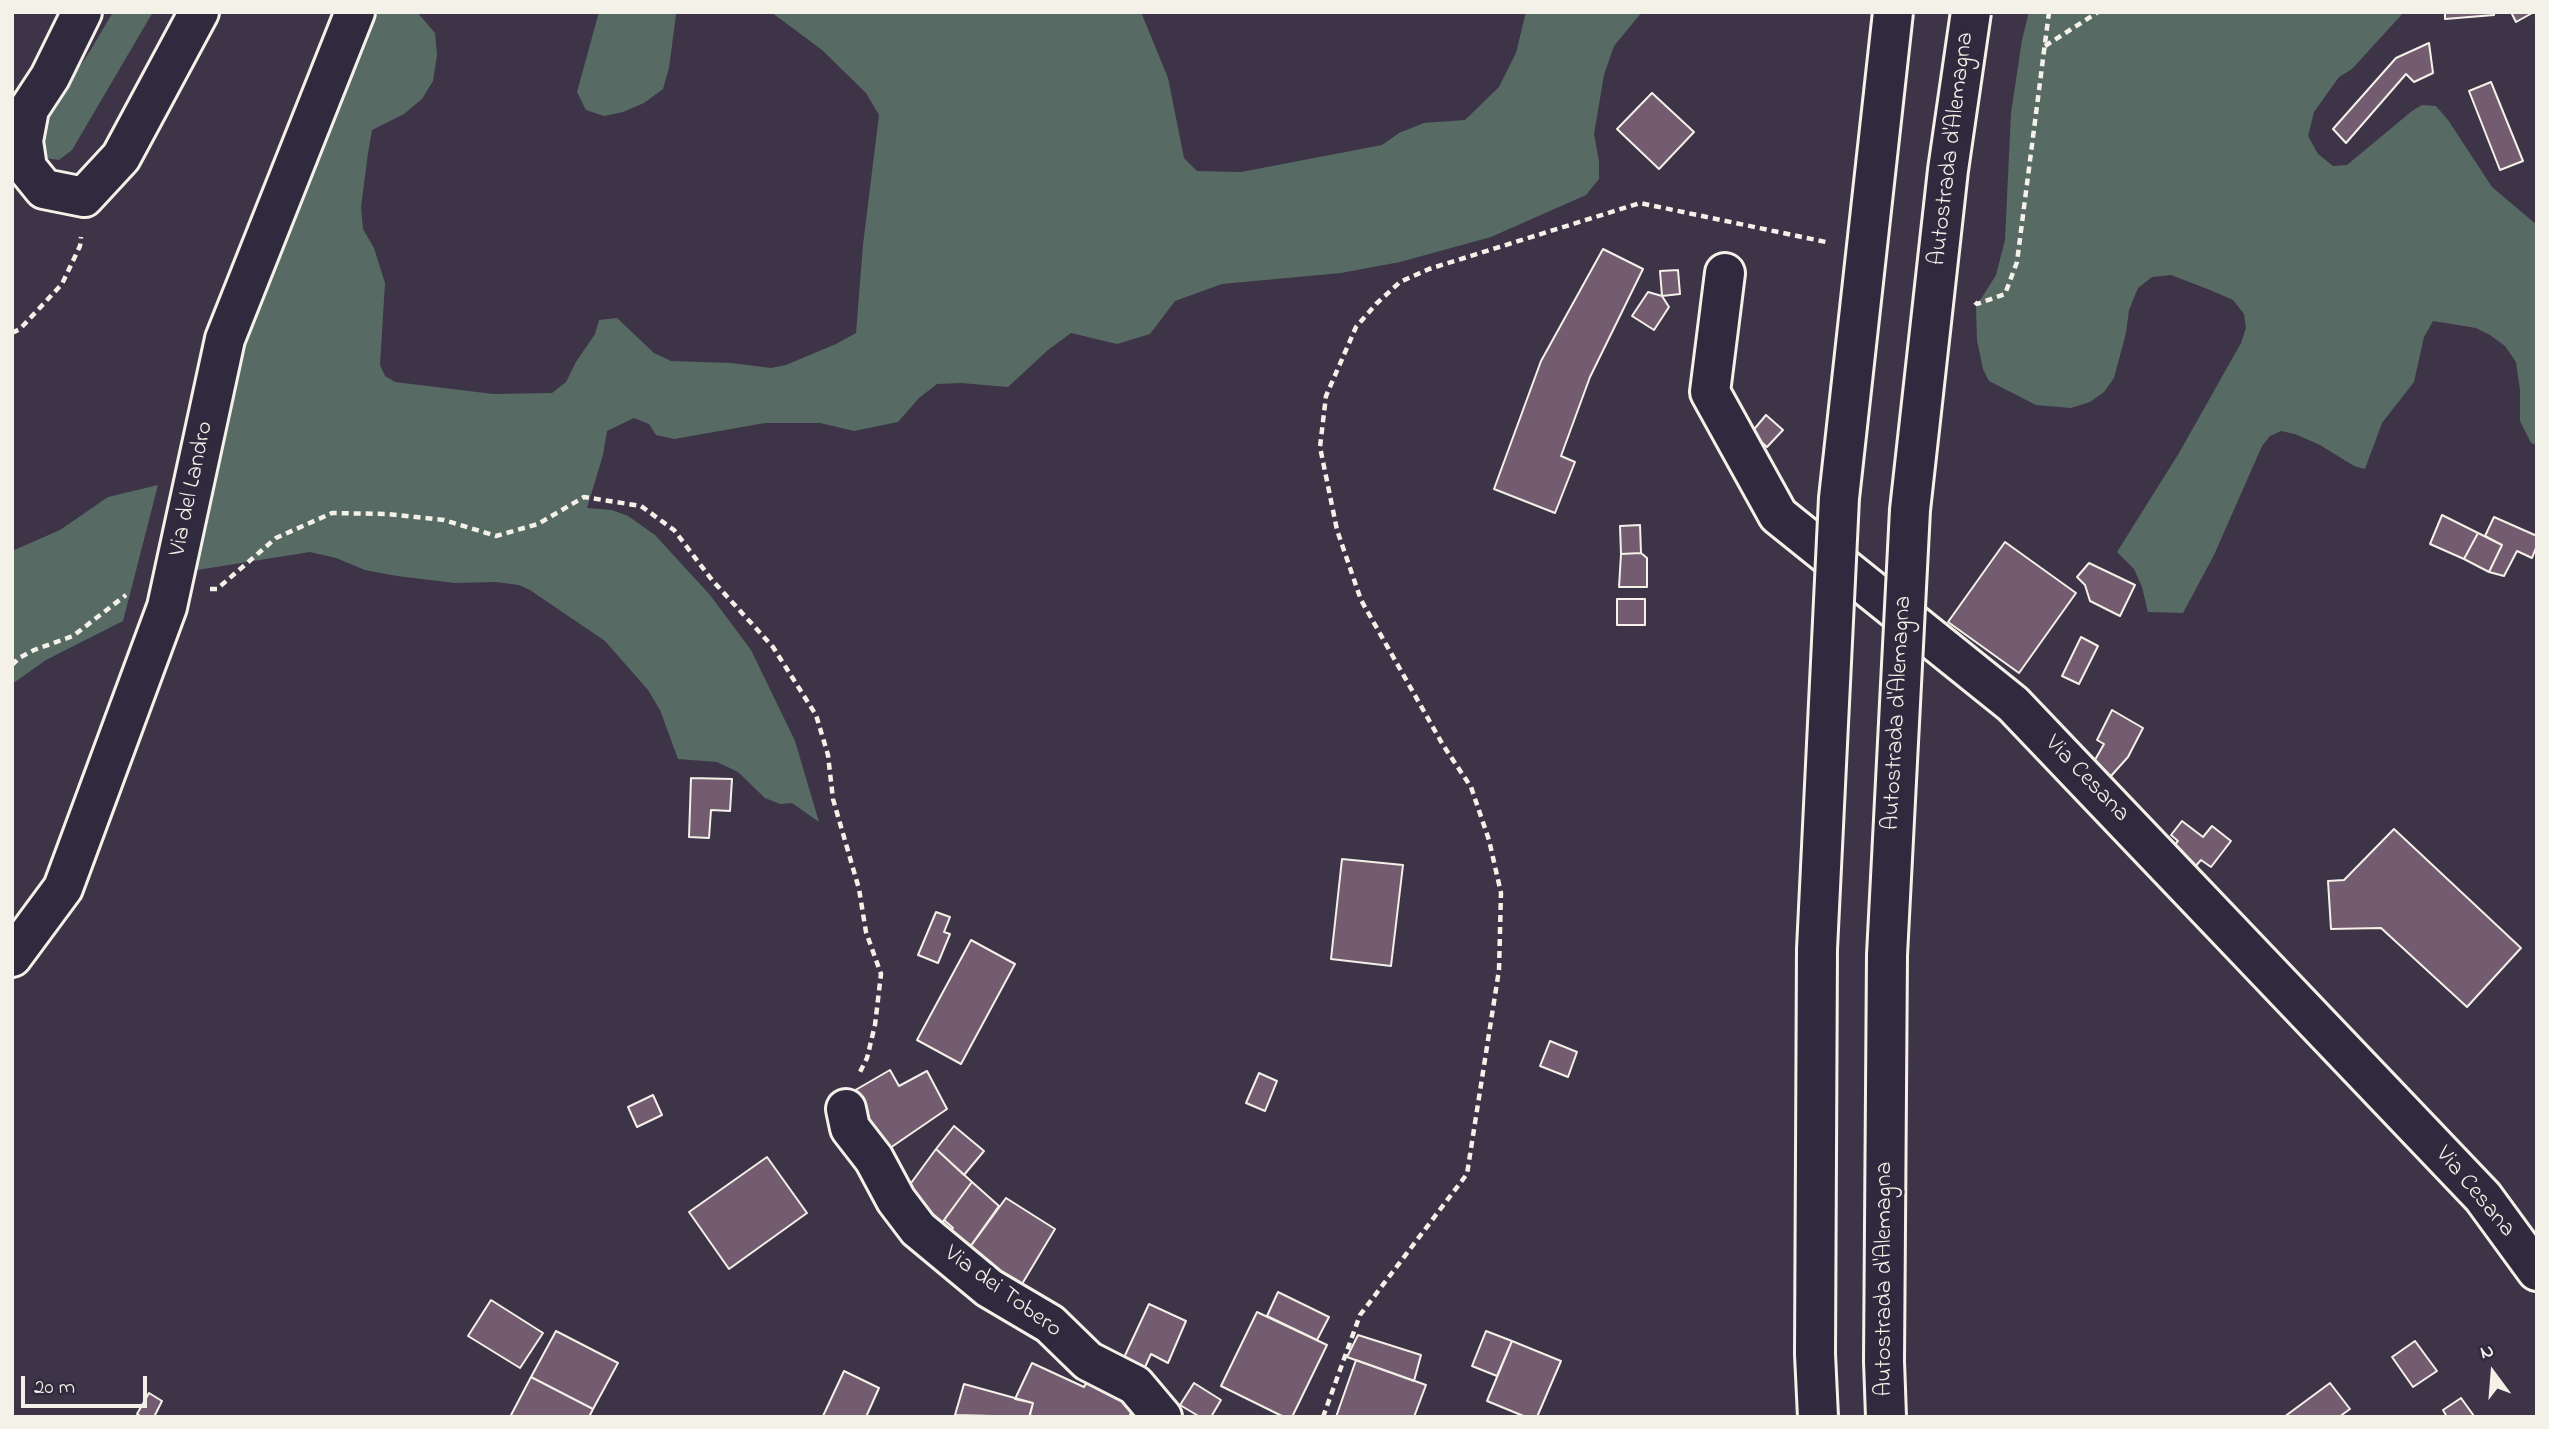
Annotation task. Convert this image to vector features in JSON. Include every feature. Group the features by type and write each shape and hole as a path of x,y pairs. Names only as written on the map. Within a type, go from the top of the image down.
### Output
{"main road":[{"path":"82,12 50,77 29,109 23,141 27,168 44,189 84,197 121,157 198,12"},
{"name":"Via del Landro","path":"12,957 63,888 167,607 225,338 355,12"},
{"path":"1818,1417 1815,1354 1817,950 1839,498 1893,12"},
{"name":"Autostrada d'Alemagna","path":"1886,1417 1884,1361 1887,955 1910,510 1948,170 1971,12"},
{"name":"Via Cesana","path":"1725,273 1710,392 1778,514 2013,704 2483,1196 2537,1271"},
{"name":"Via dei Tobero","path":"846,1109 850,1128 874,1159 896,1199 918,1229 989,1288 1050,1324 1088,1361 1135,1385 1162,1417"}],"path":[{"path":"1966,297 1977,303 2005,293 2017,262 2049,12"},
{"path":"2044,46 2098,12"},
{"path":"12,333 20,329 62,284 80,246 84,197"},
{"path":"1323,1417 1360,1315 1467,1174 1499,970 1501,893 1489,840 1471,786 1443,745 1361,600 1337,530 1320,447 1326,396 1356,327 1400,282 1429,269 1640,203 1835,244"},
{"path":"12,665 34,650 73,636 131,591 172,587 217,589 276,538 332,513 388,514 444,520 496,536 538,524 584,497 641,506 674,530 712,580 773,647 816,715 828,755 833,800 859,889 866,932 881,974 873,1036 846,1109"}],"green space":[{"path":"113,12 153,12 72,150 59,160 45,158 40,127"},
{"path":"363,12 417,12 435,33 437,55 433,81 422,99 404,114 372,130 361,207 363,229 374,248 385,283 380,365 385,376 395,382 493,394 552,393 566,382 595,334 599,320 617,318 654,353 671,361 731,363 771,368 786,365 856,333 863,245 879,115 866,93 822,50 771,12 1141,12 1168,78 1184,158 1197,171 1241,172 1382,145 1399,133 1424,123 1465,120 1499,87 1516,53 1526,12 1642,12 1614,46 1604,75 1594,134 1599,179 1586,195 1491,237 1400,262 1341,273 1222,284 1175,301 1150,334 1117,344 1071,333 1008,387 937,384 919,398 898,422 854,431 820,423 765,423 674,439 656,435 649,424 634,418 607,431 603,455 587,508 612,510 628,516 655,535 710,595 751,650 795,741 819,822 792,803 780,804 765,798 738,772 717,762 678,759 660,710 648,690 605,641 519,585 496,582 455,583 397,576 365,570 336,558 310,552 172,574 220,380"},
{"path":"599,12 675,12 676,15 669,68 663,89 644,103 604,116 586,110 577,92"},
{"path":"2029,12 2404,12 2352,69 2339,77 2314,112 2308,136 2318,154 2333,166 2347,165 2412,111 2422,105 2436,106 2492,187 2537,225 2537,445 2531,443 2520,421 2516,362 2505,346 2476,328 2433,321 2424,337 2414,382 2382,423 2365,469 2354,466 2320,445 2295,434 2281,431 2270,436 2262,446 2214,555 2183,613 2148,612 2134,569 2117,552 2179,453 2241,343 2246,328 2244,314 2233,300 2210,290 2171,275 2152,277 2138,288 2129,310 2114,378 2104,392 2090,402 2071,408 2036,405 1989,381 1983,369 1977,340 1976,307 1996,275 2005,240 2011,113"},
{"path":"158,485 123,621 46,660 12,684 12,551 60,530 108,497"}],"building":[{"path":"2445,12 2494,12 2494,15 2445,19"},
{"path":"2511,12 2534,12 2516,22"},
{"path":"2429,43 2433,73 2414,82 2406,74 2346,143 2333,129 2396,58"},
{"path":"2491,82 2523,161 2500,170 2469,91"},
{"path":"1652,93 1694,132 1659,169 1617,129"},
{"path":"1603,249 1643,269 1590,377 1561,456 1575,462 1555,513 1494,489 1541,361"},
{"path":"1678,270 1680,294 1662,296 1660,271"},
{"path":"1648,292 1662,296 1669,307 1654,330 1632,316"},
{"path":"1766,415 1783,430 1767,447 1751,433"},
{"path":"2442,515 2478,533 2464,559 2430,544"},
{"path":"2494,517 2537,536 2532,558 2517,551 2504,576 2489,572 2502,545 2485,536"},
{"path":"1640,525 1641,553 1621,554 1620,526"},
{"path":"2478,533 2502,545 2489,572 2464,559"},
{"path":"2005,542 2076,593 2019,673 1948,622"},
{"path":"1641,553 1647,558 1647,587 1619,587 1621,554"},
{"path":"2089,563 2135,585 2120,616 2090,601 2085,585 2077,577"},
{"path":"1617,599 1645,599 1645,625 1617,625"},
{"path":"2081,637 2098,646 2079,684 2062,676"},
{"path":"2112,710 2143,728 2128,757 2111,776 2092,765 2104,744 2097,740"},
{"path":"691,778 732,779 730,811 711,810 709,838 689,837"},
{"path":"2182,821 2203,837 2212,826 2231,841 2211,867 2201,860 2193,869 2170,850 2178,841 2171,835"},
{"path":"2394,829 2521,948 2467,1007 2381,928 2331,929 2328,881 2344,880"},
{"path":"1342,859 1403,865 1391,966 1331,959"},
{"path":"936,912 950,917 944,932 950,934 938,963 918,955"},
{"path":"971,940 1015,964 961,1064 917,1040"},
{"path":"1550,1041 1577,1052 1568,1077 1540,1066"},
{"path":"890,1070 899,1086 927,1071 947,1109 874,1159 852,1092"},
{"path":"1259,1073 1277,1081 1265,1111 1246,1103"},
{"path":"653,1095 662,1115 637,1127 628,1107"},
{"path":"954,1126 984,1151 964,1175 936,1149"},
{"path":"936,1149 972,1182 939,1227 903,1194"},
{"path":"767,1157 807,1213 729,1269 689,1212"},
{"path":"972,1182 999,1206 962,1258 940,1241 953,1228 944,1220"},
{"path":"1006,1198 1055,1229 1016,1294 962,1258"},
{"path":"1278,1292 1329,1317 1317,1340 1267,1316"},
{"path":"491,1300 543,1333 520,1368 468,1336"},
{"path":"1149,1304 1186,1321 1168,1363 1151,1354 1141,1376 1120,1366"},
{"path":"1257,1312 1327,1345 1292,1417 1284,1417 1221,1386"},
{"path":"556,1331 618,1363 593,1409 531,1377"},
{"path":"1486,1331 1512,1341 1497,1376 1472,1366"},
{"path":"1358,1335 1421,1355 1414,1381 1347,1357"},
{"path":"1512,1341 1561,1361 1537,1417 1526,1417 1487,1401"},
{"path":"2415,1341 2437,1371 2413,1387 2392,1357"},
{"path":"1356,1360 1426,1385 1414,1417 1336,1417"},
{"path":"1032,1363 1084,1387 1091,1375 1138,1399 1129,1417 1033,1417 1030,1415 1033,1403 1015,1399"},
{"path":"844,1371 879,1388 866,1417 823,1416"},
{"path":"531,1377 593,1409 589,1417 510,1417"},
{"path":"1194,1383 1221,1400 1211,1417 1200,1417 1180,1405"},
{"path":"2330,1383 2350,1409 2339,1417 2284,1417"},
{"path":"964,1384 1033,1403 1029,1417 955,1415"},
{"path":"149,1393 162,1401 154,1417 142,1417 137,1414"},
{"path":"2461,1398 2474,1416 2447,1417 2443,1410"}]}
